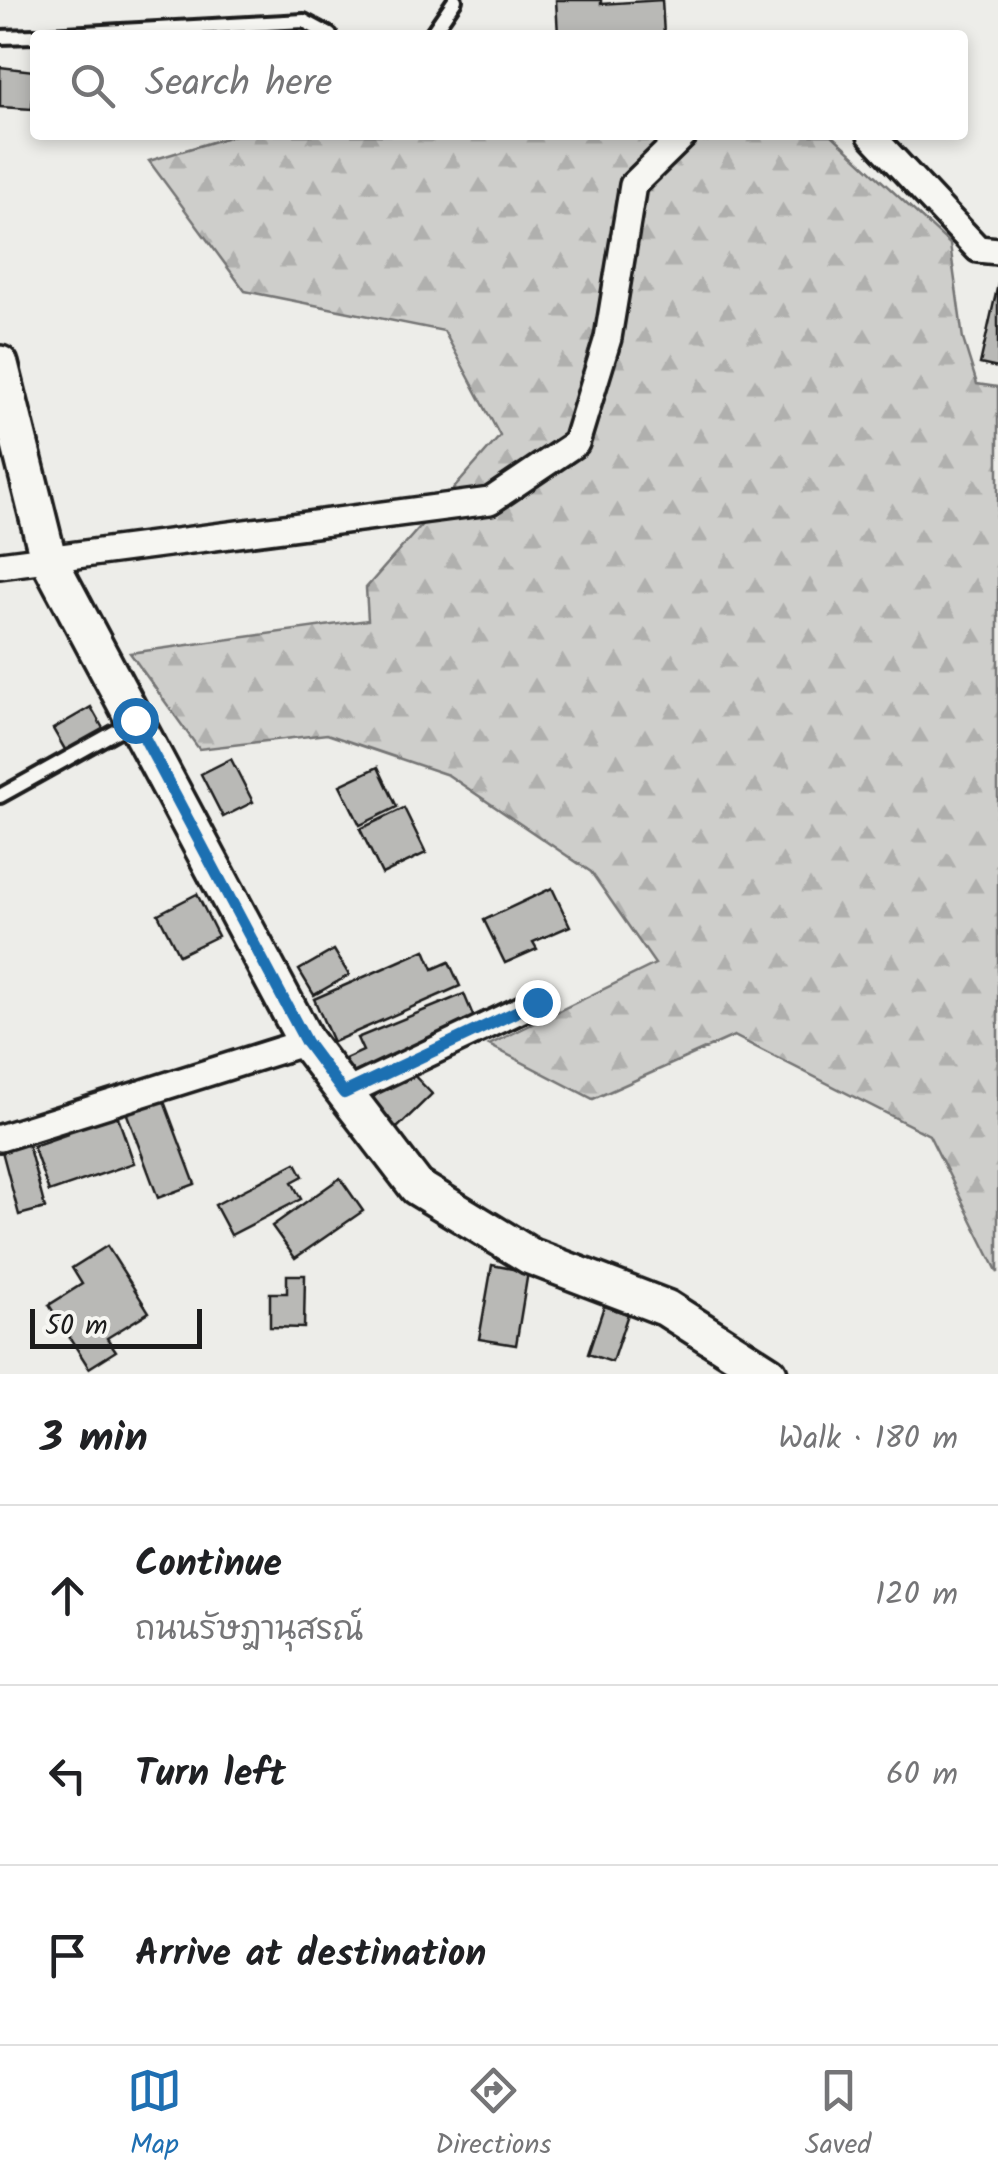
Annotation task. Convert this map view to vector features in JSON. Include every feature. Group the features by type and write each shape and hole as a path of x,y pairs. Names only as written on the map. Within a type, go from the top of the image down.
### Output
{"street":[{"path":"0,565 490,502 576,443 608,338 632,185 679,140"},
{"path":"876,140 978,249 998,251"},
{"path":"0,364 48,558 306,1042 344,1093 417,1186 530,1256 666,1308 758,1371"},
{"path":"344,1093 537,1002"},
{"path":"0,1138 306,1042"}],"lane":[{"path":"434,30 455,0"},
{"path":"139,30 304,21 321,30"},
{"path":"0,37 30,36"},
{"path":"0,796 135,720"}],"green space":[{"path":"218,140 837,140 950,244 963,339 977,384 998,387 998,1273 929,1135 734,1036 593,1099 489,1045 655,964 591,872 448,775 327,734 199,749 130,653 368,620 366,588 500,436 444,331 245,291 149,161"}],"building":[{"path":"556,0 601,0 601,4 662,0 664,30 558,30"},
{"path":"0,67 30,71 30,109 0,107"},
{"path":"998,284 998,368 980,364"},
{"path":"91,707 105,732 67,753 53,729"},
{"path":"231,759 253,802 223,817 201,774"},
{"path":"378,767 397,807 360,825 340,785"},
{"path":"404,808 426,853 382,874 360,829"},
{"path":"552,888 570,926 533,942 537,949 505,963 484,920"},
{"path":"197,894 218,936 179,955 158,914"},
{"path":"334,950 349,975 314,995 299,970"},
{"path":"425,950 433,969 449,962 460,986 333,1042 314,999"},
{"path":"464,994 477,1025 350,1078 343,1060 363,1051 357,1038"},
{"path":"406,1067 432,1094 392,1133 365,1105"},
{"path":"162,1096 195,1184 158,1198 125,1109"},
{"path":"115,1109 134,1163 49,1192 33,1146 68,1134 65,1126"},
{"path":"28,1144 45,1208 19,1215 2,1151"},
{"path":"296,1163 303,1176 292,1182 301,1199 231,1235 215,1205"},
{"path":"340,1178 363,1211 295,1258 272,1226"},
{"path":"107,1246 149,1312 107,1338 116,1351 89,1368 49,1305 82,1284 72,1268"},
{"path":"492,1265 528,1272 516,1345 479,1339"},
{"path":"287,1275 305,1275 304,1328 270,1327 270,1293 287,1293"},
{"path":"604,1306 628,1314 612,1362 588,1354"}],"route":[{"path":"135,720 306,1042 344,1093 537,1002"}]}
